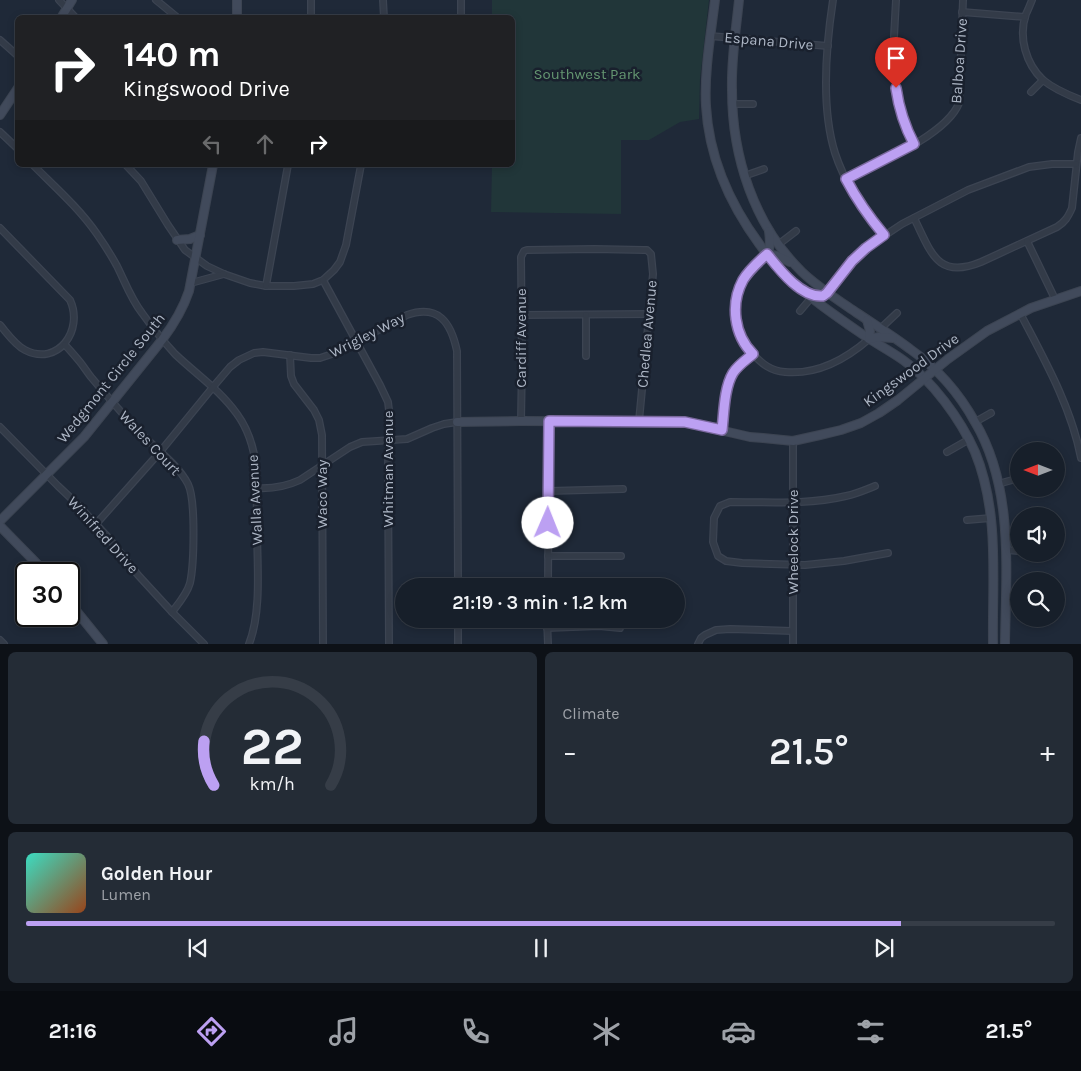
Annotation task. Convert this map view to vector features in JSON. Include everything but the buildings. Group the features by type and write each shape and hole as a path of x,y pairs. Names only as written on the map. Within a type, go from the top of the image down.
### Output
{"main road":[{"path":"63,15 72,0"},
{"path":"237,0 237,15"},
{"path":"715,0 710,36 706,104 708,127 721,176 750,231 782,273 828,311 905,361 944,400 958,420 975,452 988,498 991,518 993,644"},
{"path":"739,0 732,78 732,104 738,150 744,176 755,204 778,244 803,273 827,293 912,350 951,386 976,422 993,463 1005,518 1007,550 1006,644"},
{"path":"0,115 15,92"},
{"name":"Wedgmont Circle South","path":"0,521 84,437 174,323 184,306 191,283 213,167"},
{"path":"767,254 770,241 769,230"},
{"path":"177,240 190,240 200,235"},
{"path":"767,254 777,256 794,264"},
{"path":"803,291 813,296 823,296 827,293"},
{"name":"Kingswood Drive","path":"457,422 685,422 750,437 793,440 841,430 861,423 898,400 948,359 987,331 1031,308 1081,291"},
{"path":"827,293 825,300 828,311"},
{"path":"868,320 869,339"},
{"path":"869,339 879,337 895,338"},
{"path":"980,468 993,463"},
{"path":"0,526 35,562"},
{"path":"992,596 1006,596"},
{"path":"80,616 103,644"}],"street":[{"path":"59,0 73,15"},
{"path":"156,0 174,15"},
{"path":"311,0 311,15"},
{"path":"384,0 384,15"},
{"path":"460,0 460,15"},
{"path":"833,0 828,46 826,104 831,139 846,179 857,200 884,235"},
{"path":"896,0 894,62 898,103 908,133 914,144"},
{"name":"Balboa Drive","path":"846,179 927,137 944,124 953,114 959,104 963,0"},
{"path":"1032,0 1023,28 1026,53 1031,65 1043,80 1056,89 1081,100"},
{"path":"962,12 1025,17"},
{"name":"Espana Drive","path":"710,36 828,46"},
{"path":"0,40 15,53"},
{"path":"1031,92 1043,80"},
{"path":"732,104 753,104"},
{"path":"0,132 15,147"},
{"path":"914,218 935,258 941,264 953,268 969,267 1057,227 1068,217 1073,201 1076,164 1081,138"},
{"path":"827,293 852,261 866,248 884,235 968,190 1029,167 1052,164 1076,164"},
{"name":"Walla Avenue","path":"35,167 67,199 97,234 116,264 141,312 162,340 229,403 239,416 244,427 252,446 256,467 256,604 254,629 249,644"},
{"path":"128,167 141,181 185,250 206,266 250,283 266,286 306,286 323,280 334,270 340,262 346,245 361,167"},
{"path":"266,286 288,167"},
{"path":"744,176 764,169"},
{"path":"0,228 70,300 74,323 65,345 51,353 42,354 35,354 21,347 0,325"},
{"path":"778,244 796,231"},
{"path":"1027,241 1055,299"},
{"name":"Cardiff Avenue","path":"521,421 522,255 524,251 644,250"},
{"name":"Chedlea Avenue","path":"639,421 653,274 651,254 644,250"},
{"path":"767,254 754,265 744,279 739,289 736,303 738,331 741,339 761,363 771,369 784,372 814,370 833,364 869,339"},
{"path":"191,283 224,274"},
{"name":"Whitman Avenue","path":"323,280 388,402 390,644"},
{"path":"800,311 810,298"},
{"name":"Wrigley Way","path":"96,524 160,452 230,367 246,355 263,352 311,358 328,356 407,315 422,311 435,314 447,323 457,351 458,578"},
{"path":"881,328 897,313"},
{"path":"1020,313 1042,356 1079,438 1081,458"},
{"path":"522,315 649,314"},
{"path":"586,315 586,356"},
{"name":"Wales Court","path":"65,345 81,362 112,402 179,472 188,484 191,494 193,522 193,556 190,581 187,591 172,612"},
{"path":"722,430 725,403 733,374 753,354"},
{"name":"Waco Way","path":"290,355 291,376 294,384 308,400 319,420 322,435 323,644"},
{"path":"976,422 991,413"},
{"path":"548,578 549,421"},
{"name":"Kingswood Drive","path":"256,488 290,484 300,480 350,447 362,442 407,440 432,428 457,422"},
{"name":"Winifred Drive","path":"0,427 76,502 107,536 138,575 204,644"},
{"name":"Wheelock Drive","path":"793,440 793,644"},
{"path":"947,452 968,440"},
{"path":"998,484 1010,481"},
{"path":"875,486 846,496 818,501 725,503 720,506 714,518 713,542 718,556 726,561 742,563 793,566 844,561 888,553"},
{"path":"549,490 623,489"},
{"path":"967,520 991,518"},
{"path":"548,556 621,556"},
{"path":"458,628 458,644"},
{"path":"547,628 548,644"},
{"path":"698,644 701,638 716,630 792,631"},
{"path":"0,640 4,644"}],"green space":[{"name":"Southwest Park","path":"492,0 709,0 700,79 699,119 680,122 649,140 621,140 621,214 491,212 492,167 515,167 515,15 492,15"}],"route":[{"path":"548,523 549,421 685,422 722,430 725,403 733,374 753,354 741,339 738,331 736,303 739,289 754,265 767,254 782,273 803,291 813,296 823,296 852,261 884,235 867,215 846,179 914,144 902,118 896,88"}]}
